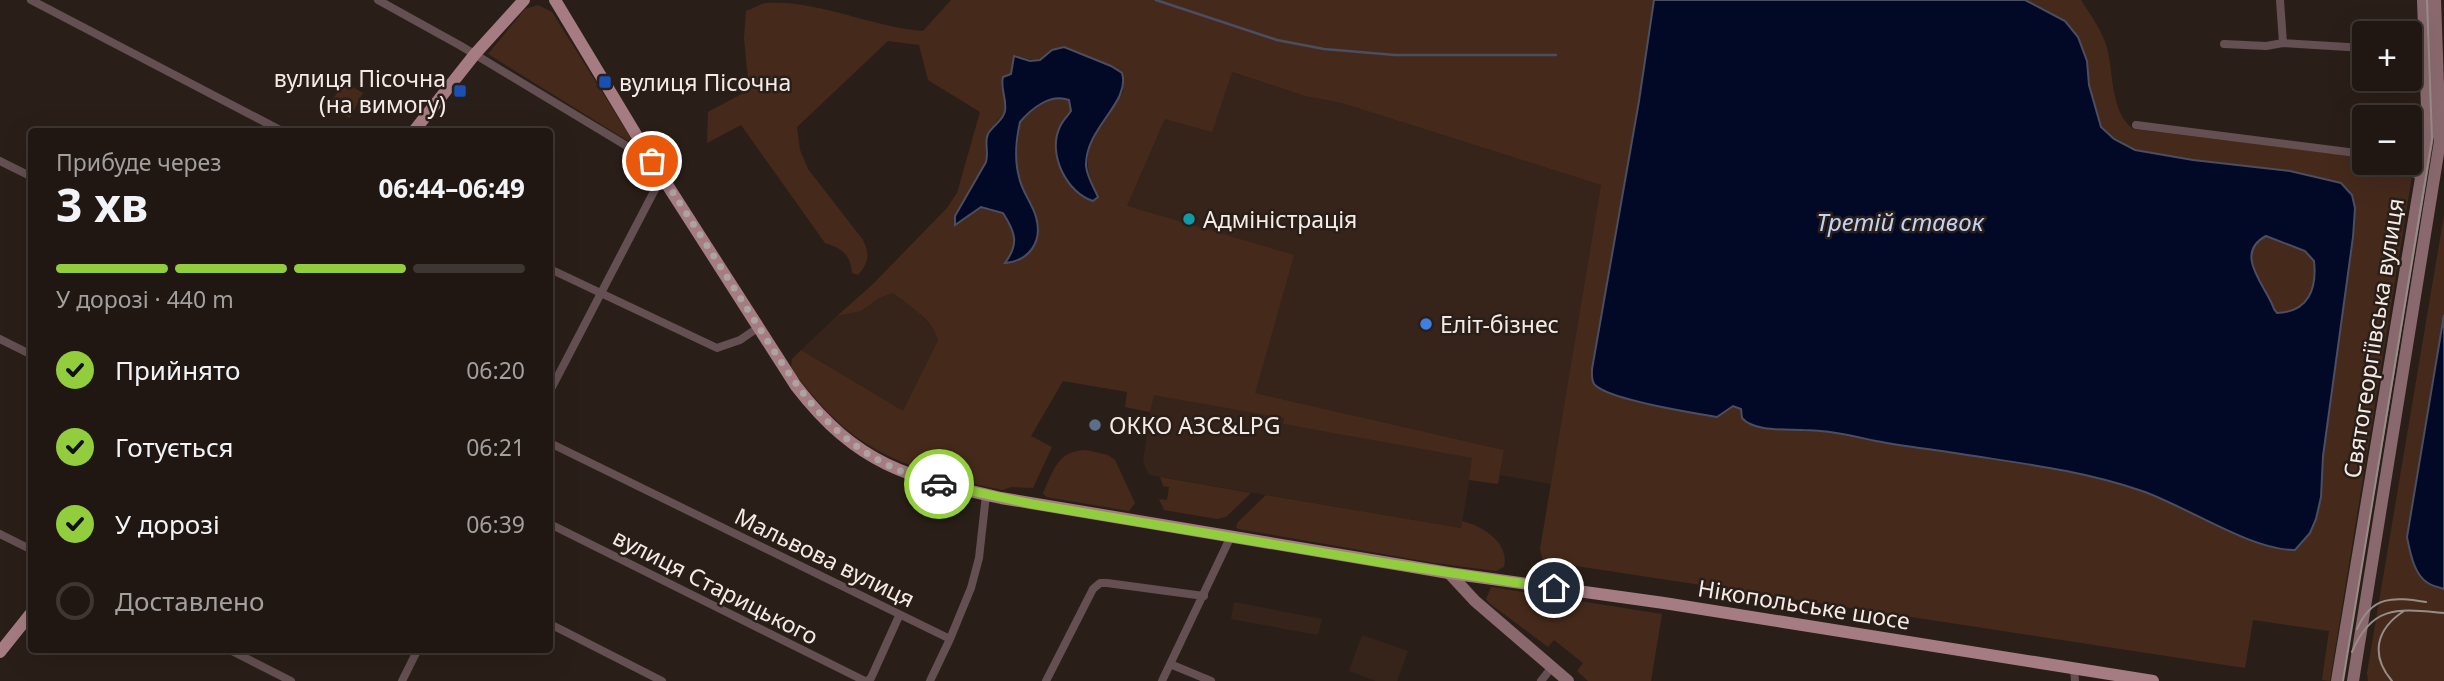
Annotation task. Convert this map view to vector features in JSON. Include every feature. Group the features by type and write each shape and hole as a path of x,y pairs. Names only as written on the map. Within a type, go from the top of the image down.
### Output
{"main road":[{"path":"416,128 475,54 524,0"},
{"name":"Нікопольське шосе","path":"555,0 652,161 807,400 851,444 907,474 986,495 1449,573 1669,604 2075,675 2152,681"},
{"name":"Святогеоргіївська вулиця","path":"2337,681 2428,136 2423,0"},
{"name":"Святогеоргіївська вулиця","path":"2353,681 2440,141 2435,0"},
{"path":"1449,573 1475,601 1568,681"},
{"path":"0,652 28,617"}],"street":[{"path":"31,0 276,128"},
{"path":"378,0 475,54 652,161"},
{"path":"2280,0 2283,43"},
{"path":"2224,44 2266,46 2283,43 2352,47"},
{"path":"2136,125 2352,152"},
{"path":"0,161 28,175"},
{"path":"2417,175 2421,177"},
{"path":"553,385 662,176"},
{"path":"553,270 717,348 740,340 759,327"},
{"path":"0,339 28,353"},
{"name":"Мальвова вулиця","path":"553,444 950,639"},
{"path":"930,681 971,588 979,558 986,495"},
{"name":"вулиця Старицького","path":"553,525 866,681 870,678 899,616"},
{"path":"0,534 28,548"},
{"path":"1162,681 1231,536"},
{"path":"1046,681 1097,584 1107,583 1204,596"},
{"path":"553,626 662,681"},
{"path":"236,653 291,681"},
{"path":"402,681 416,653"},
{"path":"1170,664 1211,681"},
{"path":"1541,681 1552,667"}],"shaded area":[{"path":"951,0 2081,0 2105,42 2120,113 2133,129 2352,156 2352,175 2412,176 2330,681 2322,680 2329,631 2253,620 2245,668 1543,561 1540,549 1601,185 1342,103 1305,96 1232,72 1212,132 1165,119 1127,206 1294,255 1255,393 1504,450 1498,484 1469,480 1472,458 1283,424 1284,418 1154,395 1150,412 1125,407 1127,392 1063,381 1031,436 1052,447 1033,488 1011,487 1003,490 963,482 904,463 868,445 843,426 791,369 792,359 801,350 903,411 938,340 931,326 893,293 879,298 861,311 837,316 872,285 947,208 957,193 980,112 928,80 919,45 888,41 797,127 800,150 808,169 863,240 867,258 858,275 852,273 845,253 825,243 741,125 707,143 708,112 749,90 744,38 746,11 766,3 786,3 825,9 903,29 923,31","holes":["1052,50 1077,53 1100,65 1124,90 1100,124 1090,144 1089,174 1098,197 1083,198 1069,184 1058,158 1071,111 1069,100 1048,100 1036,107 1020,122 1016,165 1019,179 1031,204 1018,262 1005,262 1013,249 1015,238 1003,213 981,207 955,224 955,216 986,162 987,136 1004,113 1006,103 1001,86 1011,75 1014,56 1034,60 1042,58"]},
{"path":"538,5 552,12 636,146 488,54 525,9"},
{"name":"Еліт-бізнес","path":"1231,72 1305,96 1342,103 1601,185 1551,484 1500,475 1504,450 1255,393 1127,206 1165,119"},
{"path":"344,82 363,93 350,118 328,107"},
{"path":"2444,215 2444,315 2407,537 2427,583 2444,589 2444,681 2368,681 2367,673"},
{"path":"893,293 917,310 937,334 938,340 903,412 801,350 837,316 861,311 879,298"},
{"path":"1153,394 1284,418 1283,424 1473,458 1461,528 1149,475 1143,462"},
{"path":"1086,450 1108,455 1115,460 1135,503 1129,511 1046,497 1043,493 1063,458 1076,451"},
{"path":"1160,477 1251,493 1226,517 1217,519 1164,510 1159,499 1167,500 1169,487 1163,486"},
{"path":"1266,495 1461,528 1462,521 1470,523 1486,531 1499,543 1505,558 1504,567 1496,571 1435,563 1238,529 1238,522"},
{"path":"1491,587 1662,614 1651,681 1588,681 1577,671 1583,663 1554,640 1548,647 1489,603 1486,599"},
{"path":"1234,602 1322,619 1318,635 1231,619"},
{"path":"1362,635 1408,651 1397,681 1376,681 1349,671"}],"water":[{"name":"Третій ставок","path":"1654,0 2025,0 2065,21 2078,37 2087,61 2089,85 2101,127 2114,139 2135,150 2193,160 2290,171 2341,183 2352,195 2355,208 2353,237 2323,456 2321,497 2310,533 2295,550 2278,548 2239,536 2142,491 2096,478 1831,432 1762,428 1747,422 1742,418 1741,409 1733,406 1717,417 1653,405 1604,391 1595,385 1592,369","holes":["2266,236 2305,251 2314,261 2315,271 2309,297 2297,308 2277,313 2255,271 2252,252 2256,243"]},
{"path":"1064,47 1122,73 1120,95 1092,139 1088,152 1086,166 1098,197 1093,201 1075,190 1062,172 1058,161 1056,139 1061,124 1071,111 1069,100 1048,100 1035,107 1020,122 1016,156 1020,182 1036,217 1036,242 1027,254 1005,263 1012,250 1014,238 1003,213 981,207 955,225 955,216 986,162 988,134 1004,114 1003,77 1011,74 1014,56 1030,61 1040,60 1052,50"},
{"path":"2444,315 2444,589 2430,584 2419,575 2413,563 2407,537"}],"waterway":[{"path":"1156,0 1277,40 1324,49 1395,55 1556,55"}],"tram line":[{"path":"2343,681 2432,139 2427,0"},
{"path":"2357,629 2369,610 2377,604 2394,599 2426,602"},
{"path":"2392,681 2381,662 2379,643 2387,626 2404,611"},
{"path":"2352,652 2368,625 2389,613 2444,613"}],"way so far":[{"path":"652,161 781,364 819,414 834,430 865,453 907,474 939,484"}],"place":[{"name":"вулиця Пісочна","path":"605,82"},
{"name":"вулиця Пісочна (на вимогу)","path":"460,91"},
{"name":"Адміністрація","path":"1189,219"},
{"name":"Еліт-бізнес","path":"1426,324"},
{"name":"ОККО АЗС&LPG","path":"1095,425"}],"route":[{"path":"939,484 1032,504 1385,563 1554,588"}]}
